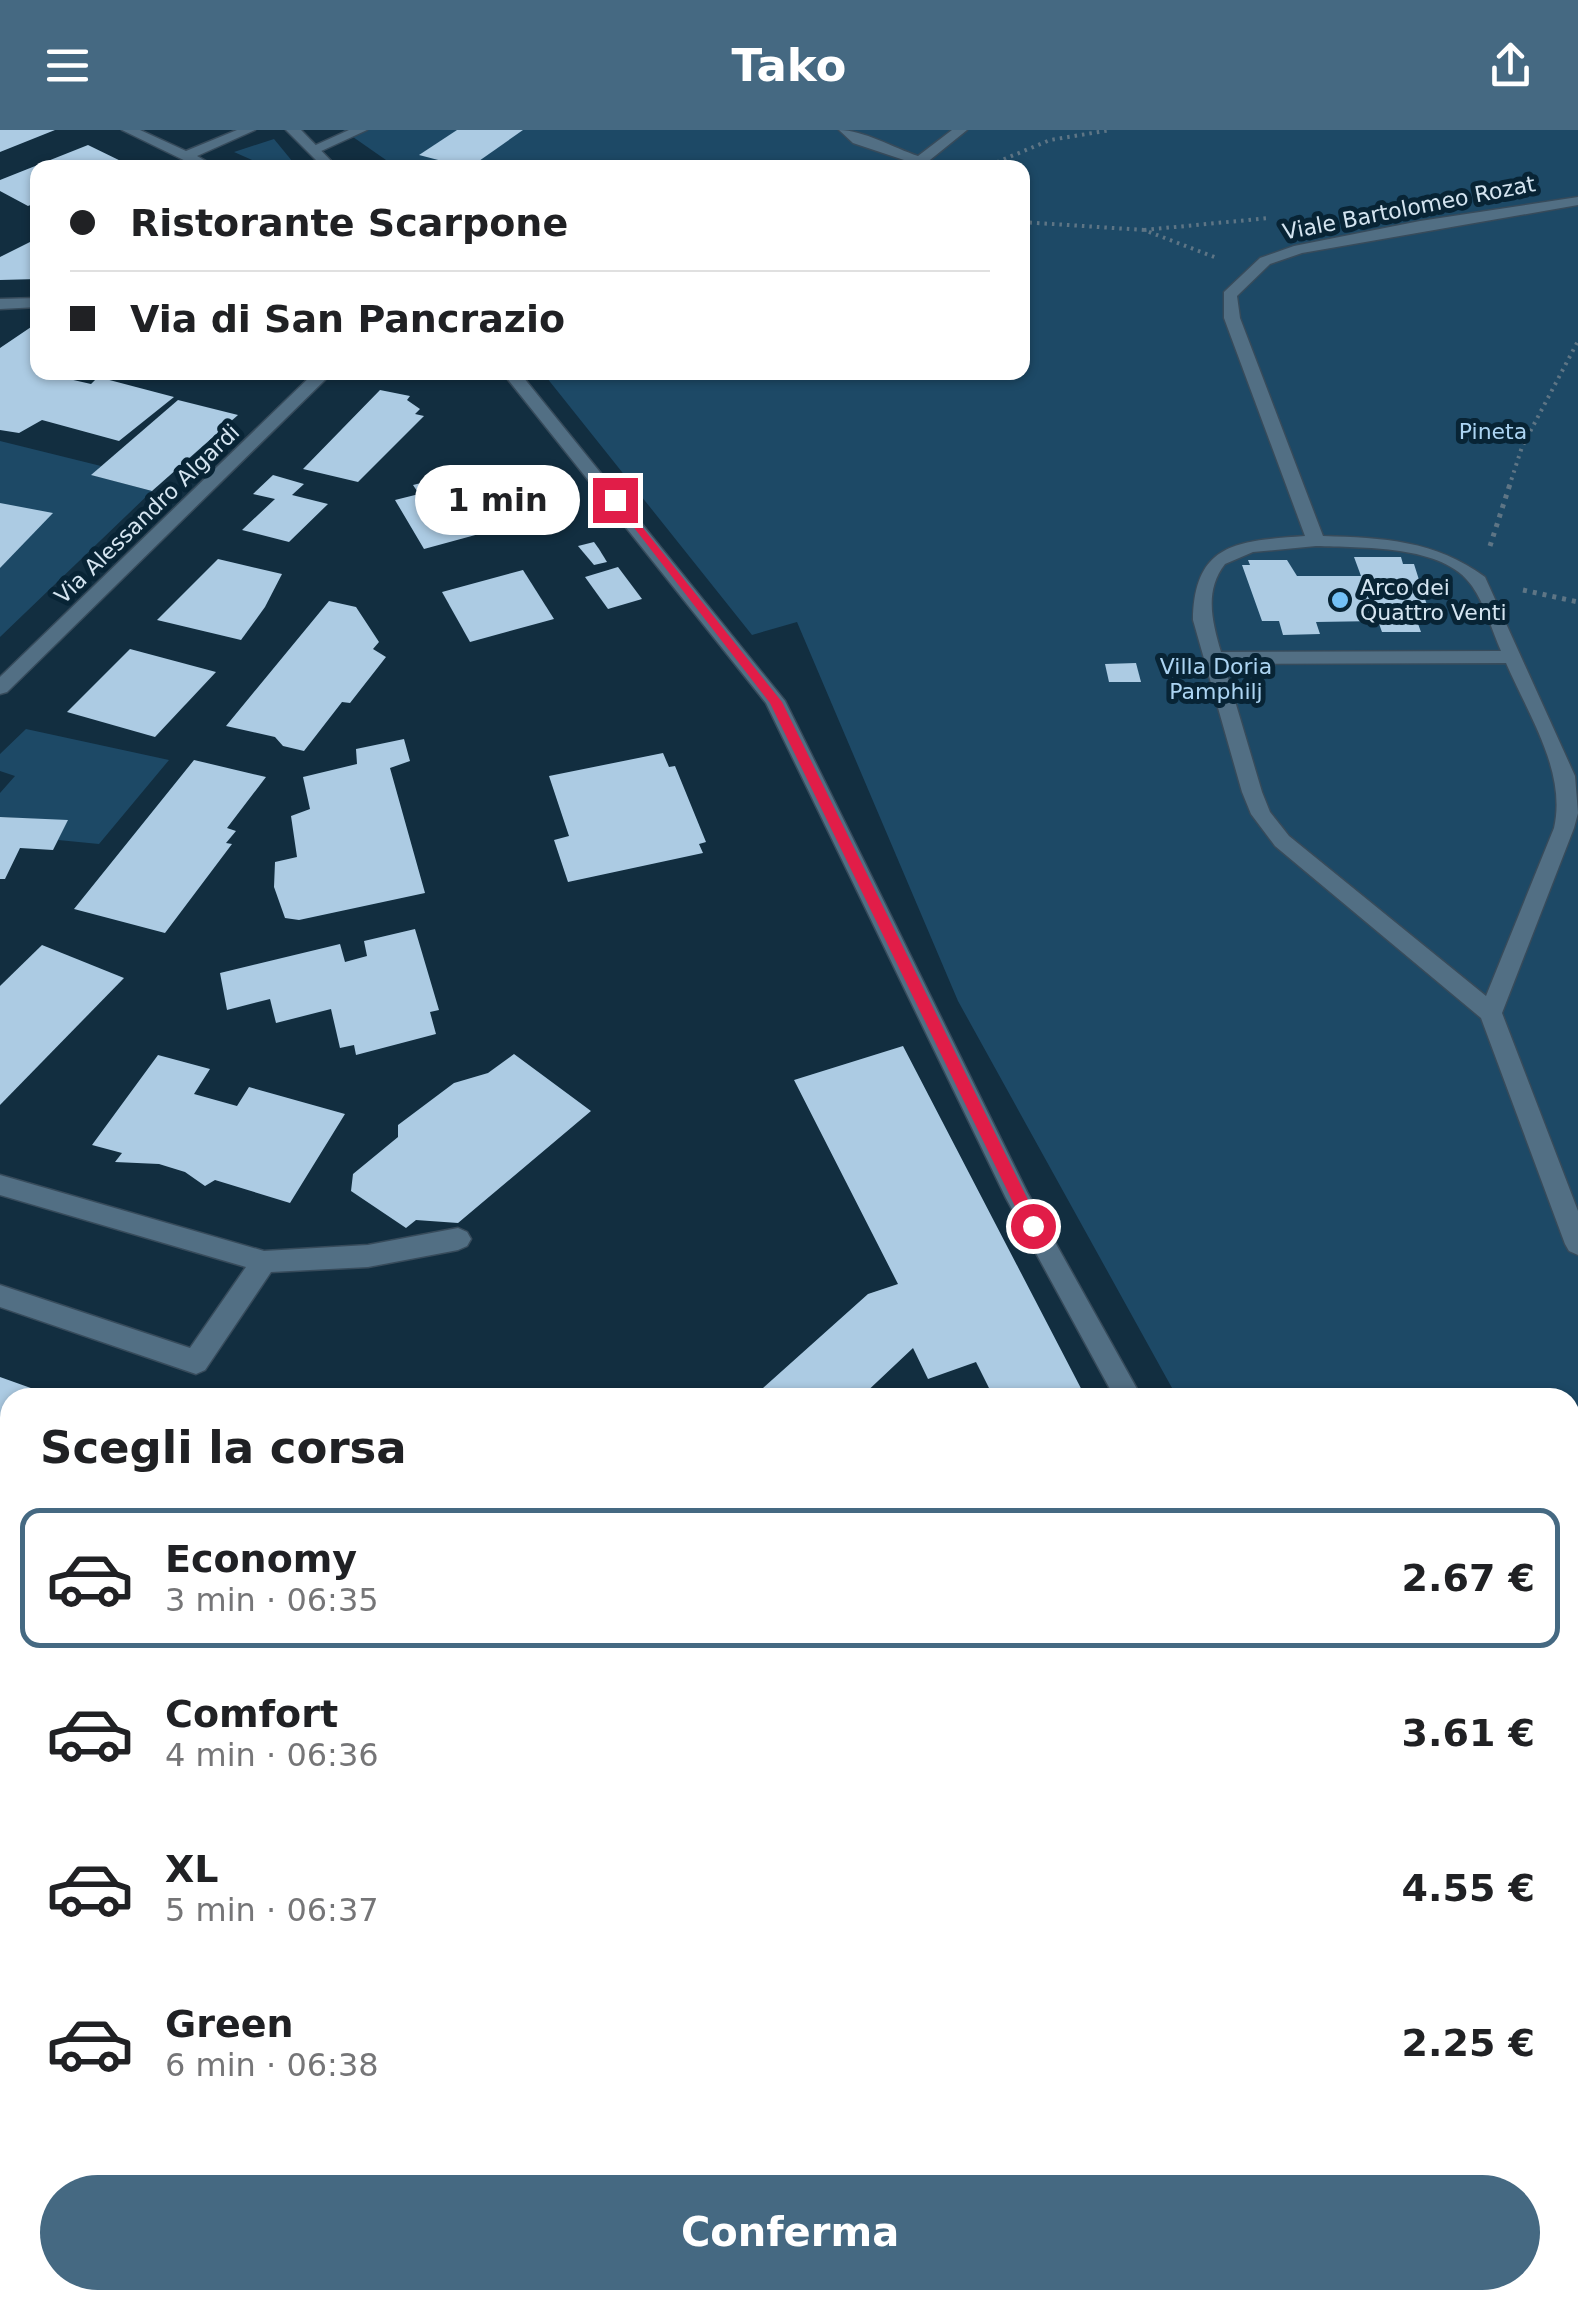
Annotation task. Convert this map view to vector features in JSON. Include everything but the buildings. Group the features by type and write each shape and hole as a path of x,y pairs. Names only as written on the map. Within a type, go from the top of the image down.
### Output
{"street":[{"path":"128,130 195,160"},
{"path":"186,156 248,130"},
{"path":"293,130 325,160"},
{"path":"314,148 360,130"},
{"path":"846,130 858,140 906,160"},
{"path":"920,160 960,130"},
{"name":"Viale Bartolomeo Rozat","path":"1252,270 1282,255 1344,240 1578,201"},
{"path":"1252,270 1229,295 1232,318 1316,541"},
{"path":"0,304 30,302"},
{"name":"Via Alessandro Algardi","path":"0,688 316,380"},
{"path":"516,380 776,702 1018,1198 1123,1388"},
{"path":"1491,1013 1570,803 1565,776 1479,582 1457,562 1420,546 1316,541 1243,547 1216,564 1200,592 1212,658 1261,814 1282,841 1491,1013 1578,1244"},
{"path":"1212,658 1513,657"},
{"path":"0,1185 264,1262 368,1256 458,1239"},
{"path":"0,1296 196,1362 264,1262"}],"path":[{"path":"1002,160 1050,140 1111,130"},
{"path":"1030,223 1144,230 1252,270"},
{"path":"1479,582 1522,448 1578,341"},
{"path":"1569,600 1578,599"}],"green space":[{"name":"Villa Doria Pamphilj","path":"343,130 1578,130 1578,1388 1172,1388 958,1001 797,622 752,635 549,380 1030,380 1030,160 386,160"},
{"path":"274,139 291,160 252,160 234,152"},
{"path":"0,441 101,466 92,475 152,491 0,637"},
{"path":"26,729 169,760 99,844 58,840 67,821 0,817 0,793 15,776 0,771 0,754"}],"place":[{"name":"Arco dei Quattro Venti","path":"1340,600"}],"route":[{"path":"615,500 776,702 1033,1226"}],"park label":[{"name":"Pineta","path":"1493,431"}]}
